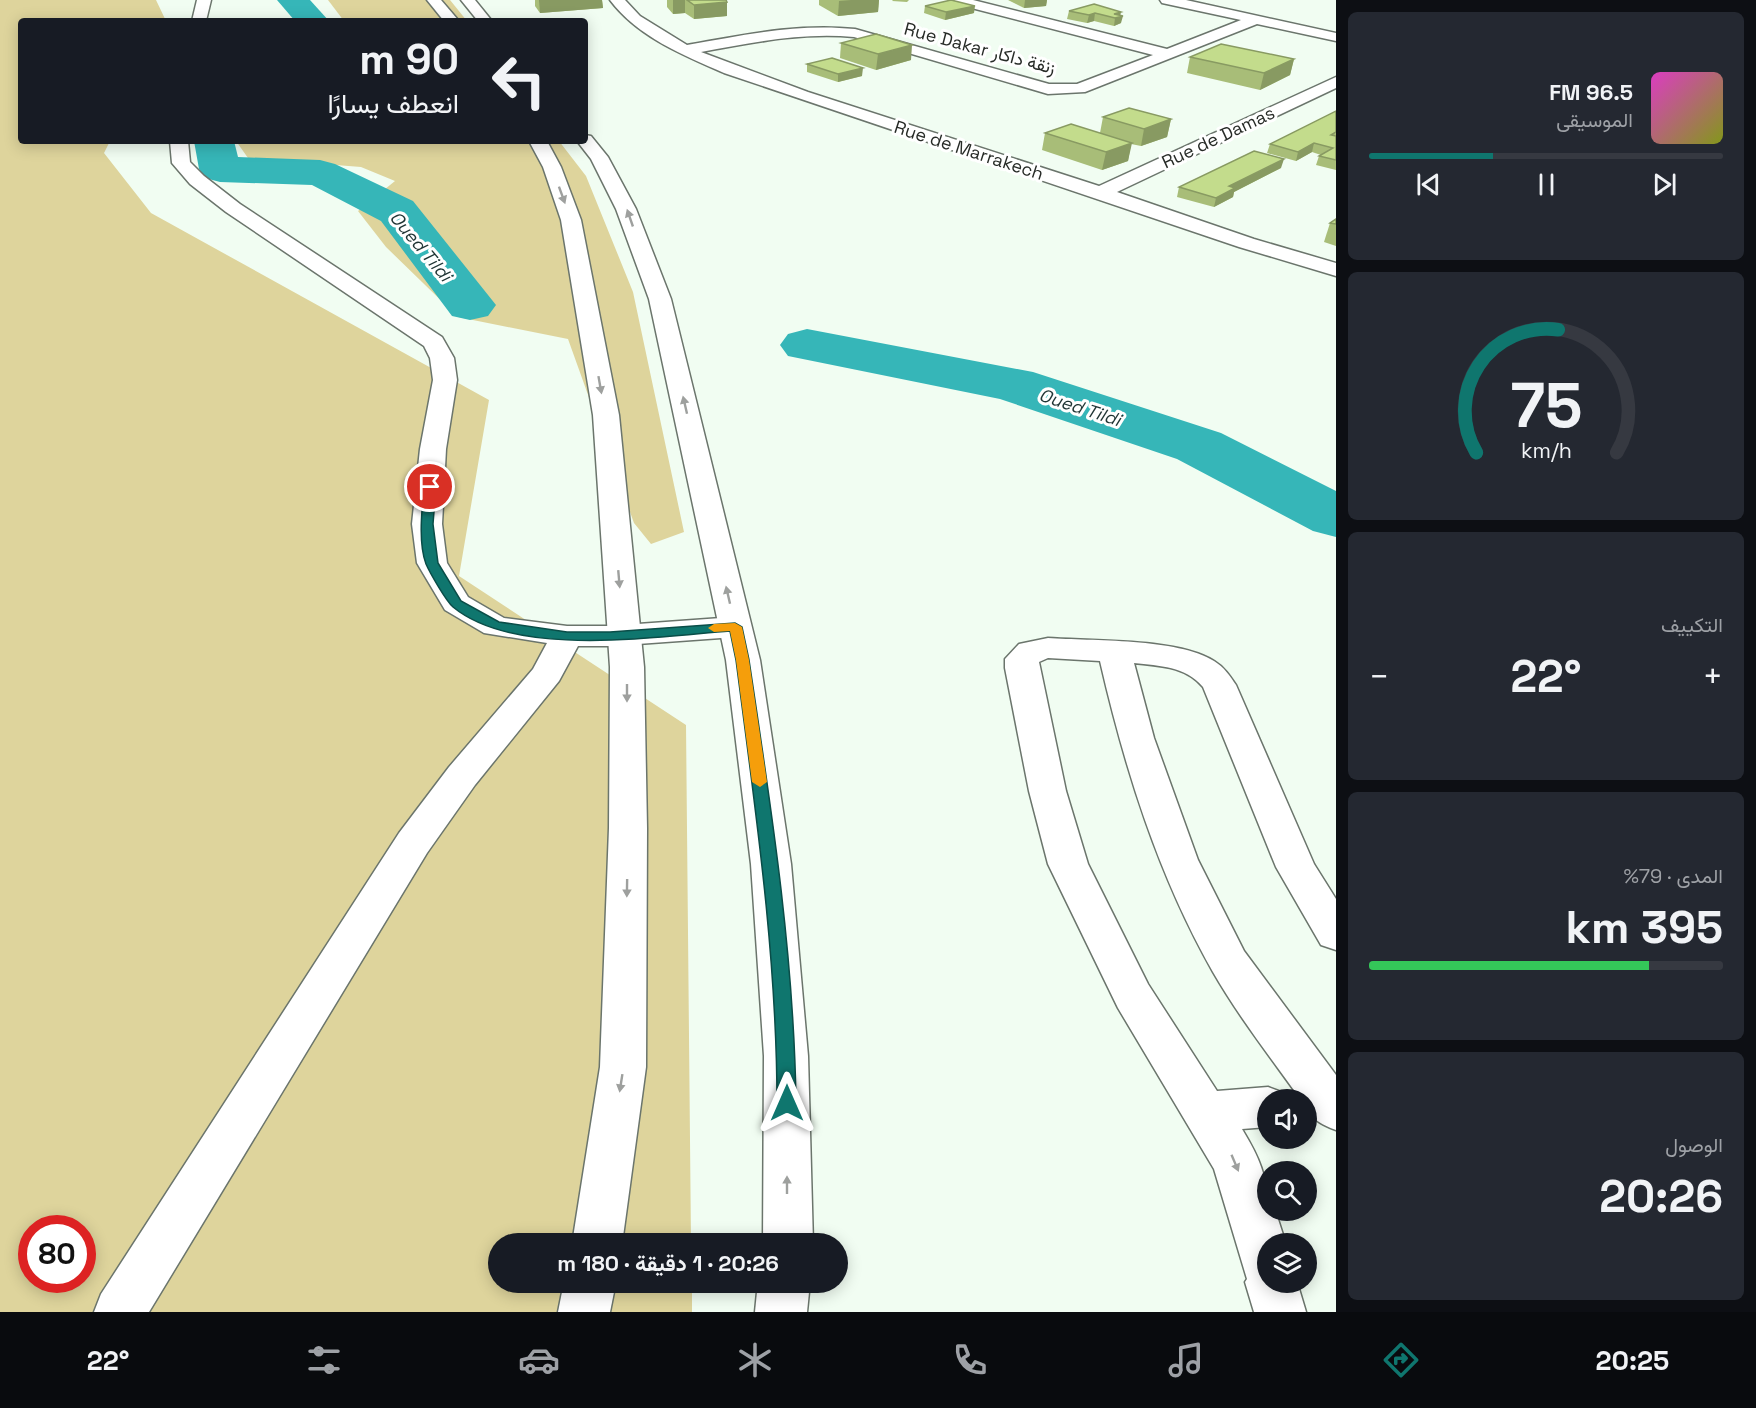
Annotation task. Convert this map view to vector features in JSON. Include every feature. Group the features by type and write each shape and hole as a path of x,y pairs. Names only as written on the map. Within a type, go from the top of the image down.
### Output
{"main road":[{"path":"200,18 204,0"},
{"path":"434,0 449,18"},
{"path":"468,0 483,18"},
{"name":"Rue de Marrakech","path":"618,0 634,18 685,50 770,84 1101,192 1174,219 1336,270"},
{"path":"957,0 1168,54"},
{"path":"1167,0 1336,37"},
{"name":"Rue Dakar زنقة داكار","path":"685,50 799,32 837,30 855,33 1048,89 1066,90 1079,89 1256,20"},
{"name":"Rue de Damas","path":"1101,192 1336,82"},
{"path":"178,144 181,163 197,180 233,208 434,342 442,358 445,380 433,449 427,524 432,563 456,603 495,626 567,636 735,627"},
{"path":"540,144 552,167 571,220 602,394 627,667 628,828 623,1067 599,1233"},
{"path":"588,144 599,157 626,209 660,299 743,660 771,864 786,1056 788,1233"},
{"path":"120,1312 413,843 462,776 547,674 567,636"},
{"path":"1257,1233 1236,1162 1170,1062 1123,980 1069,866 1057,828 1022,668 1022,658 1031,651 1048,648 1114,653 1178,659 1198,665 1212,675 1219,685 1296,867 1336,934"},
{"path":"1114,653 1136,738 1178,860 1229,962 1288,1047 1336,1109"},
{"path":"1205,1112 1257,1108"},
{"path":"1317,1108 1336,1109"},
{"path":"584,1312 588,1293"},
{"path":"781,1312 783,1293"},
{"path":"1275,1293 1280,1312"}],"shaded area":[{"path":"0,0 156,0 165,18 18,18 18,144 108,144 104,153 151,213 489,400 459,576 686,725 691,1233 488,1233 488,1293 692,1293 692,1312 0,1312"},
{"path":"328,0 450,0 465,18 342,18"},
{"path":"238,144 561,144 586,176 633,292 684,532 651,544 634,523 568,339 458,317 386,247 358,211 395,181 361,167 248,158"}],"building":[{"path":"687,0 726,0 727,2 694,5"},
{"path":"951,0 975,6 946,12 925,6"},
{"path":"1094,4 1121,12 1114,14 1123,16 1115,18 1095,13 1089,15 1069,11"},
{"path":"876,34 912,45 878,54 841,43"},
{"path":"1221,44 1294,59 1264,73 1190,57"},
{"path":"832,58 863,68 838,74 807,64"},
{"path":"1129,108 1171,119 1144,129 1103,117"},
{"path":"1336,111 1336,132 1331,135 1336,136 1336,160 1319,156 1333,148 1314,143 1298,152 1270,144"},
{"path":"1071,124 1132,143 1106,152 1045,133"},
{"path":"1254,151 1284,159 1229,186 1235,188 1216,198 1179,187"}],"waterway":[{"name":"Oued Tildi","path":"293,0 310,18"},
{"name":"Oued Tildi","path":"215,144 220,169 320,173 397,211 470,305"},
{"name":"Oued Tildi","path":"807,345 1013,384 1199,446 1336,517"}],"slow traffic":[{"path":"714,628 735,627 743,660 760,782"}],"route":[{"path":"430,487 427,524 432,563 456,603 495,626 567,636 610,636 735,627 743,660 771,864 786,1056 787,1103"}]}
